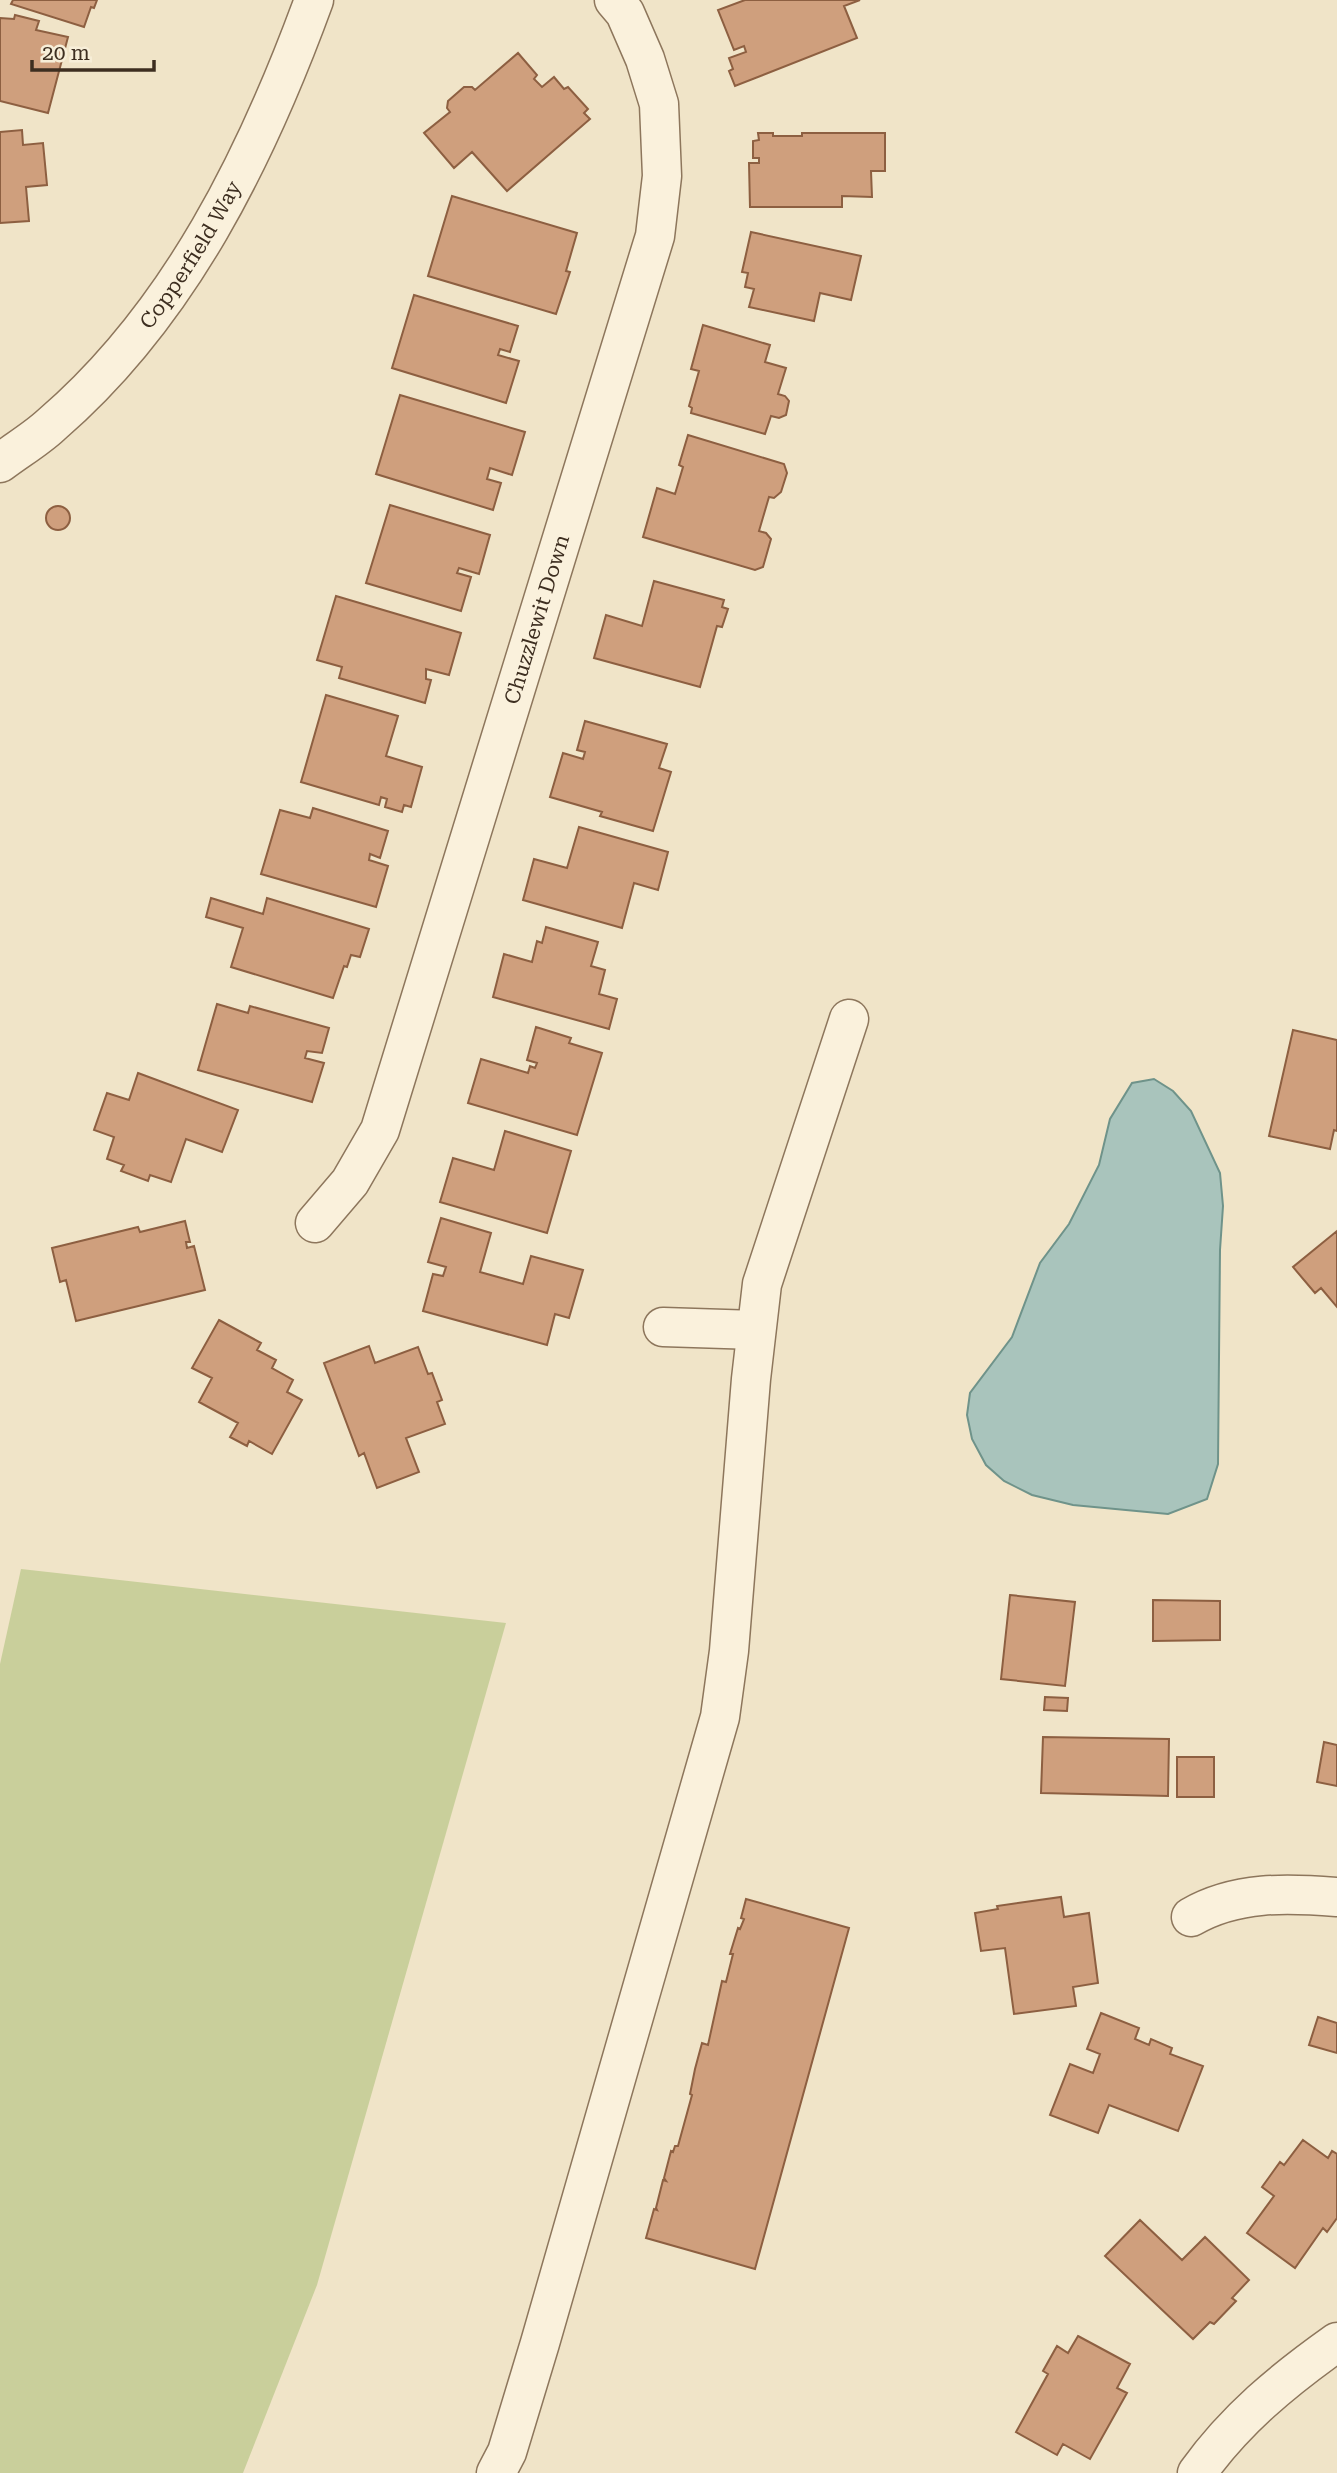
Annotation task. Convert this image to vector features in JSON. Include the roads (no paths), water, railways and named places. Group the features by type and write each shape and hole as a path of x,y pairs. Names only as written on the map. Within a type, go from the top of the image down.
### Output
{"street":[{"name":"Copperfield Way","path":"0,463 51,425 113,364 172,288 233,191 277,98 314,0"},
{"name":"Chuzzlewit Down","path":"314,1223 350,1182 380,1130 655,236 662,176 659,104 645,59 625,13 614,0"},
{"path":"496,2473 507,2452 540,2343 720,1717 729,1651 755,1330 762,1284 849,1018"},
{"path":"663,1327 755,1330"},
{"path":"1191,1917 1206,1908 1260,1895 1337,1897"},
{"path":"1197,2473 1220,2441 1249,2412 1293,2373 1337,2342"}],"water":[{"path":"1154,1079 1173,1091 1191,1111 1220,1173 1223,1206 1220,1250 1218,1464 1207,1499 1168,1514 1073,1505 1032,1495 1004,1481 986,1465 972,1439 967,1415 970,1393 1012,1337 1040,1263 1069,1224 1099,1165 1110,1119 1132,1083"}]}
